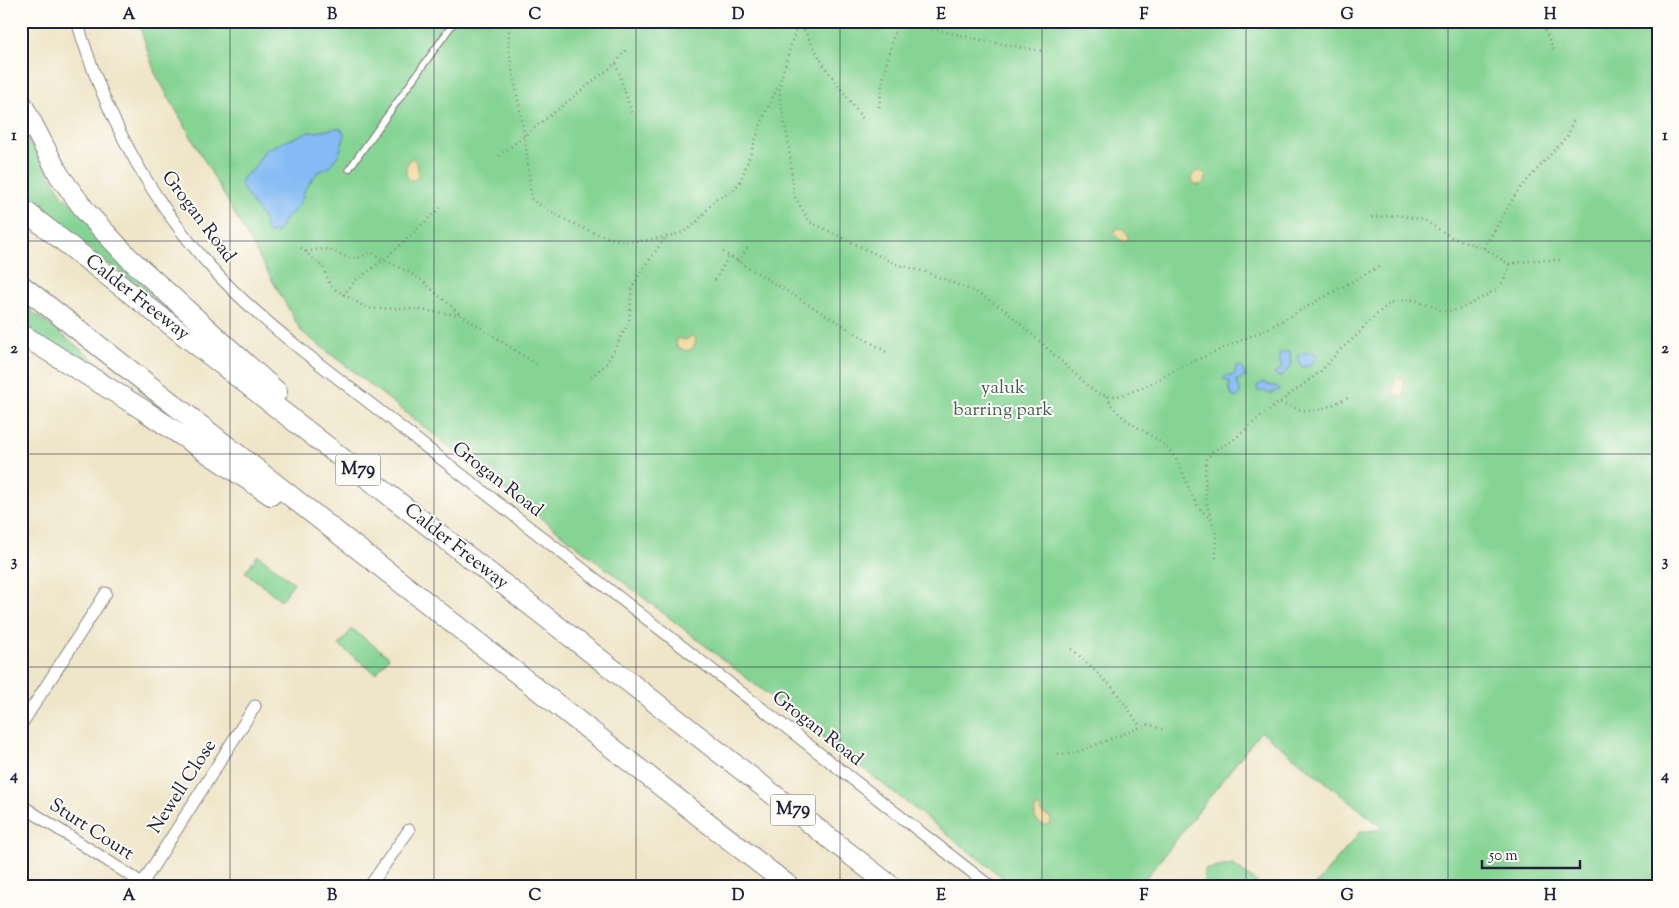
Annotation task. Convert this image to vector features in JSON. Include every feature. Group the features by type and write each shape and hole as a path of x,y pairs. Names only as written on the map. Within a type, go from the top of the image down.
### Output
{"highway":[{"path":"21,102 50,158 71,192 130,259 285,399 695,733"},
{"name":"Calder Freeway","path":"21,208 892,887"},
{"path":"21,285 790,887"},
{"path":"21,334 142,408 417,595"}],"street":[{"name":"Grogan Road","path":"76,21 99,86 141,170 179,228 208,264 241,298 304,352 991,887"},
{"path":"21,725 106,593"},
{"name":"Newell Close","path":"141,885 256,706"},
{"name":"Sturt Court","path":"21,805 141,885"},
{"path":"369,887 409,830"}],"lane":[{"path":"349,169 455,21"}],"path":[{"path":"512,21 509,48 511,68 525,135 530,172 531,199 559,217 625,241 666,237 686,230 701,218 717,198 735,190 741,180 765,114 780,82 798,21"},
{"path":"798,21 823,64 863,119"},
{"path":"879,107 883,80 898,21 1041,51"},
{"path":"1541,21 1554,51"},
{"path":"500,156 616,63 628,48"},
{"path":"616,63 632,115"},
{"path":"780,82 780,99 789,146 794,196 810,222 896,264 952,282 978,293 1005,310 1096,393 1107,396 1126,394 1144,387 1183,366 1267,328 1382,264"},
{"path":"1484,248 1517,192 1567,136 1574,119"},
{"path":"343,295 355,280 384,259 440,208"},
{"path":"1368,218 1398,215 1411,216 1434,225 1453,238 1484,248 1509,264 1536,260 1563,260"},
{"path":"591,377 607,363 622,336 629,322 632,288 642,270 666,237"},
{"path":"738,261 750,245"},
{"path":"301,248 323,267 329,283 343,295 372,309 403,308 461,315"},
{"path":"306,252 324,249 353,260 370,252 419,278 461,315 536,364"},
{"path":"723,252 888,352"},
{"path":"715,280 729,256"},
{"path":"1216,558 1216,534 1206,500 1204,476 1206,459 1213,451 1232,440 1260,416 1320,372 1378,313 1390,304 1403,300 1415,300 1429,304 1442,311 1463,308 1496,290 1504,281 1509,264"},
{"path":"1107,396 1111,407 1122,418 1154,437 1170,451 1181,466 1198,506 1212,520"},
{"path":"1280,403 1301,410 1316,411 1348,398"},
{"path":"1072,649 1114,689 1142,727"},
{"path":"1058,754 1072,754 1149,724 1164,730"}],"green space":[{"name":"yaluk barring park","path":"138,21 1658,21 1658,887 1314,887 1361,831 1378,830 1382,827 1261,731 1139,887 1015,887 301,331 155,73"},
{"path":"21,125 62,195 209,342 21,195"},
{"path":"21,303 137,393 135,398 21,327"},
{"path":"258,555 294,583 281,600 245,572"},
{"path":"352,629 389,657 376,674 339,645"},
{"path":"1232,864 1263,887 1203,887 1204,870"}],"sand":[{"path":"1195,21 1199,27 1193,34 1188,30 1182,33 1175,28 1178,23"},
{"path":"412,158 417,164 418,174 417,179 411,181 408,179 406,170"},
{"path":"1196,171 1202,171 1206,178 1202,185 1196,185 1192,181 1192,175"},
{"path":"1119,228 1126,232 1128,240 1124,242 1114,234"},
{"path":"691,336 695,337 696,342 693,348 687,351 677,347 676,340 679,338 686,340"},
{"path":"1398,378 1404,381 1404,395 1401,397 1395,395 1393,388 1395,379"},
{"path":"1038,807 1042,813 1050,817 1051,822 1049,825 1041,824 1035,819 1035,808"}],"water":[{"path":"341,129 345,135 339,154 328,168 318,172 305,189 302,199 294,211 285,219 278,232 269,233 264,220 242,188 241,182 245,175 253,170 265,150 308,132"},
{"path":"1290,352 1291,367 1280,377 1274,374 1282,368 1279,359 1280,353"},
{"path":"1309,352 1315,353 1317,356 1312,364 1306,367 1300,366 1298,356"},
{"path":"1236,367 1241,367 1246,377 1236,381 1240,389 1240,394 1237,398 1233,397 1229,388 1230,382 1223,379 1226,376 1232,376 1235,373"},
{"path":"1263,382 1280,389 1270,394 1258,391 1257,386"}]}
